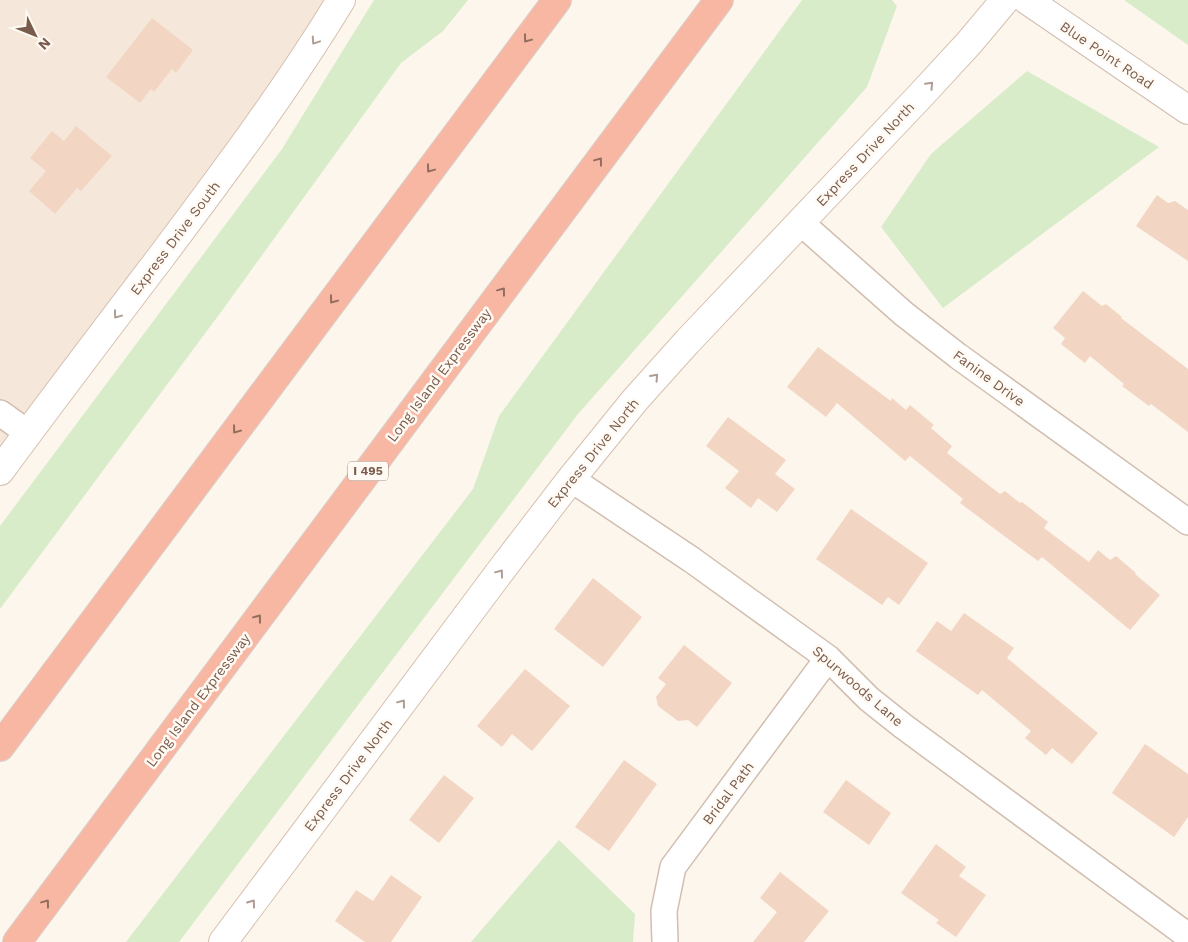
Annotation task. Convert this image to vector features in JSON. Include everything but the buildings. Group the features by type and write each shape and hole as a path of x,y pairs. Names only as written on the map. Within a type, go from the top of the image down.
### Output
{"highway":[{"path":"0,747 557,0"},
{"name":"Long Island Expressway","path":"17,942 719,0"}],"main road":[{"name":"Express Drive South","path":"0,471 266,114 341,0"},
{"name":"Express Drive North","path":"223,942 571,479 635,400 687,342 969,43 1005,0"},
{"name":"Blue Point Road","path":"1027,0 1188,110"}],"street":[{"name":"Fanine Drive","path":"800,222 904,314 958,356 1188,522"},
{"path":"0,413 28,433"},
{"name":"Spurwoods Lane","path":"571,479 692,560 828,658 869,699 903,726 1188,936"},
{"name":"Bridal Path","path":"664,942 664,911 674,867 828,658"}],"shaded area":[{"path":"0,0 348,0 0,466"}],"green space":[{"path":"374,0 468,0 443,31 401,63 221,312 0,609 0,526 282,149"},
{"path":"802,0 892,0 897,6 867,87 578,414 179,942 126,942 473,489 499,416"},
{"path":"1124,0 1188,0 1188,45"},
{"path":"1027,71 1159,147 943,308 881,227 931,154"},
{"path":"559,840 635,914 633,942 471,942"}]}
